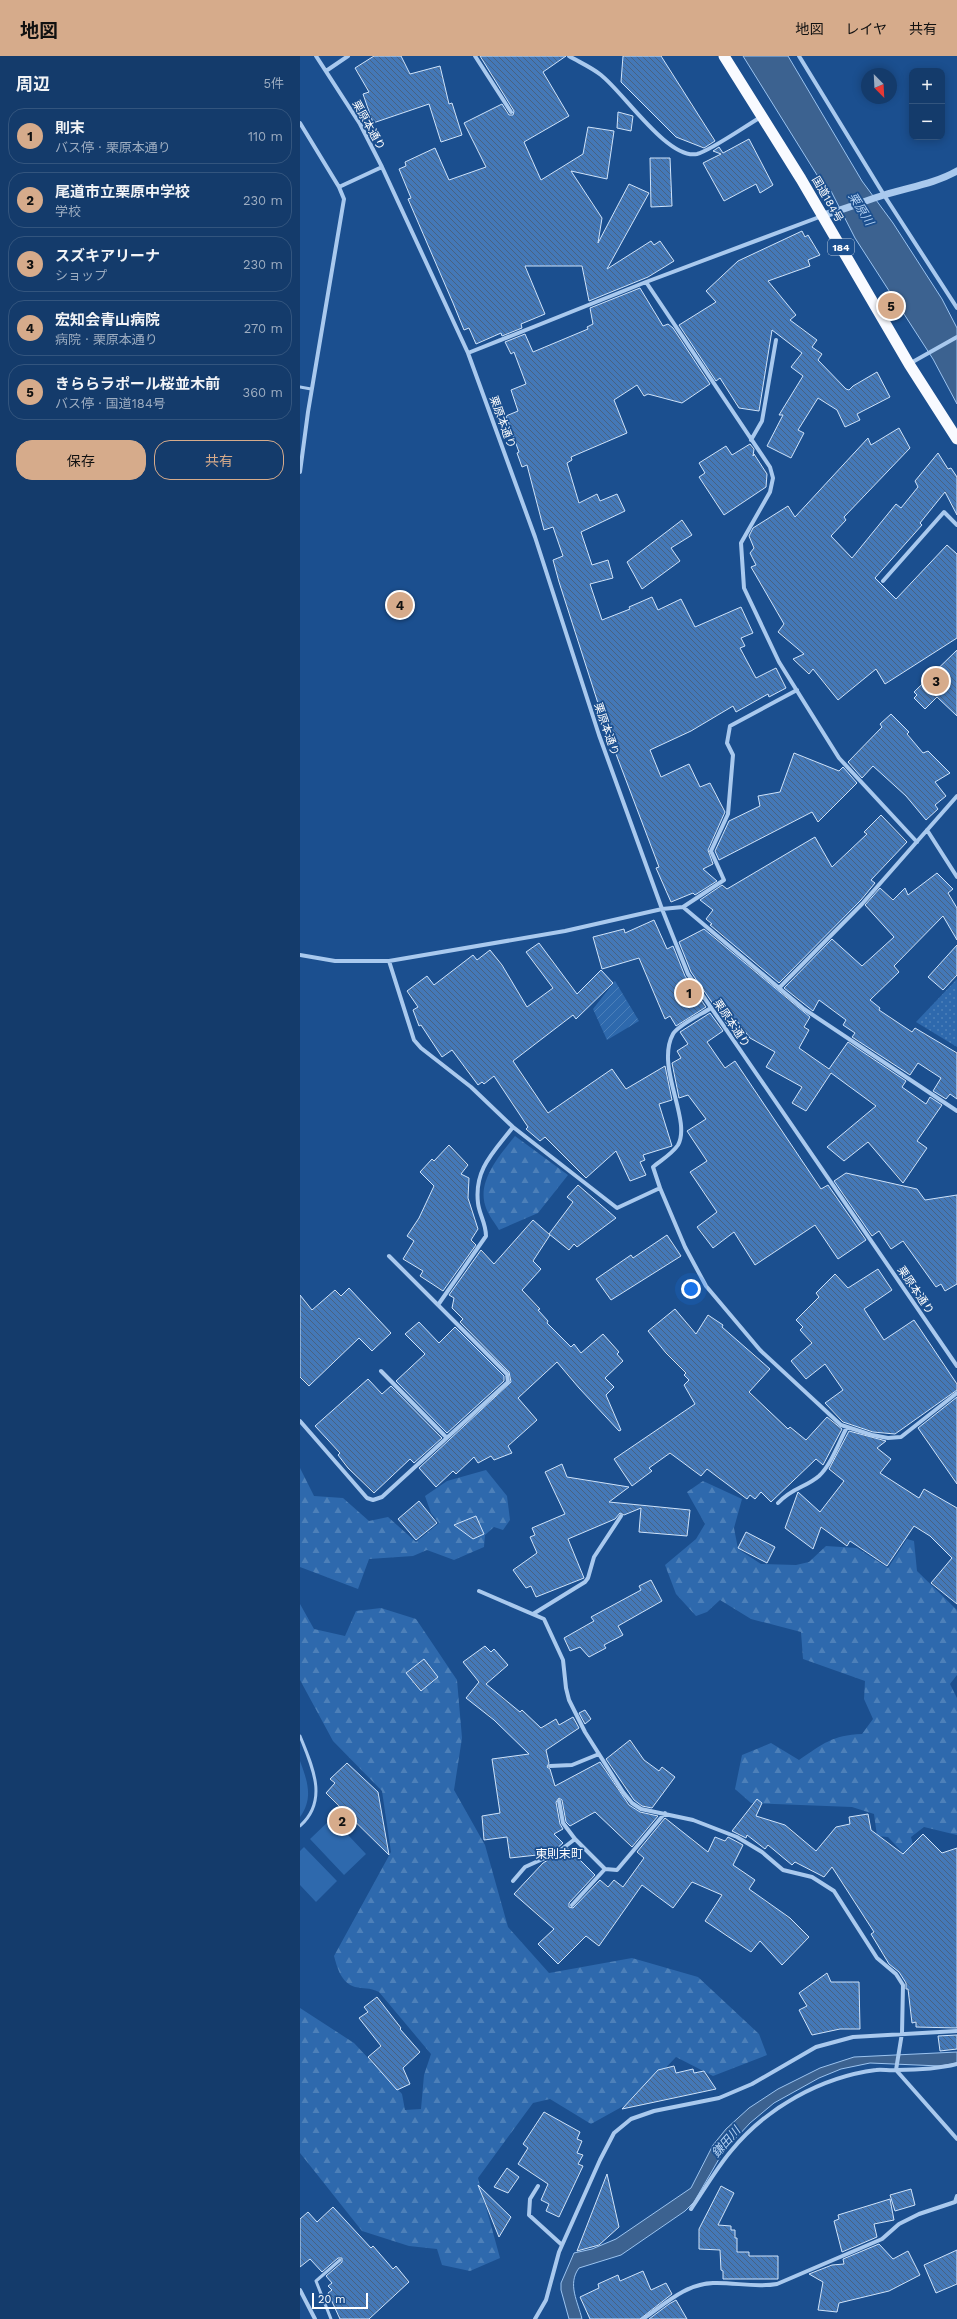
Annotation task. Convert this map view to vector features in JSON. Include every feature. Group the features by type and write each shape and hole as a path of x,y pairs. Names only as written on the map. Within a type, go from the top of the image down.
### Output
{"highway":[{"name":"国道184号","path":"724,56 823,215 909,364 957,439"}],"street":[{"name":"栗原本通り","path":"316,56 360,124 468,353 535,537 599,735 662,909 688,974 957,1366"},
{"path":"326,71 348,56"},
{"path":"475,56 511,112"},
{"path":"569,56 600,74 630,103 666,143 682,152 699,153 761,117"},
{"path":"799,56 884,195 957,308"},
{"path":"300,122 339,187 344,199 311,389 300,472"},
{"path":"339,187 382,168"},
{"path":"468,353 646,282 823,215 840,211 884,195 940,180 957,171"},
{"path":"646,282 770,467 772,478 770,492 741,543 744,588 780,662 839,758 917,842"},
{"path":"909,364 957,337"},
{"path":"751,440 762,422 776,340"},
{"path":"883,581 944,512 957,525"},
{"path":"300,955 335,961 389,961 565,931 662,909 683,907 724,880 711,851 728,814 733,755 727,743 730,726 797,690"},
{"path":"779,988 862,904 957,796"},
{"path":"927,830 957,877"},
{"path":"683,907 804,1009 957,1111"},
{"path":"389,961 414,1040 421,1048 471,1088 513,1127 617,1208 660,1188"},
{"path":"711,1008 678,1028 674,1033 670,1044 670,1082 681,1131 678,1145 653,1167 660,1188 685,1247 706,1286 760,1350 825,1410 847,1428 888,1438 901,1437 957,1393"},
{"path":"438,1305 486,1236 486,1226 478,1204 477,1180 487,1160 513,1127"},
{"path":"300,1420 367,1498 373,1500 382,1497 508,1382 507,1374 389,1256"},
{"path":"381,1370 446,1437"},
{"path":"778,1503 786,1494 812,1481 824,1471 847,1428"},
{"path":"534,1614 585,1582 588,1578 594,1557 621,1516"},
{"path":"479,1591 544,1619 560,1649 569,1700 585,1732 622,1792 632,1803 641,1809 665,1813 705,1824 737,1837 762,1852 783,1870 812,1877 834,1891 877,1958 883,1964 891,1968 900,1979 904,1997 902,2033 896,2068 957,2139"},
{"path":"550,1766 572,1765 599,1754"},
{"path":"559,1801 563,1823 575,1839 605,1870 617,1870 665,1813"},
{"path":"513,1881 526,1867 558,1852 575,1839"},
{"path":"572,1905 605,1870"},
{"path":"535,2319 546,2300 562,2245 614,2133 632,2119 654,2111 719,2098 752,2084 816,2047 853,2037 957,2031"},
{"path":"691,2209 731,2151 752,2129 785,2104 815,2086 842,2076 878,2070 957,2064"},
{"path":"538,2186 530,2199 529,2216 562,2245"},
{"path":"643,2319 679,2293 703,2284 764,2286 777,2284 882,2240 898,2224 919,2214 956,2202 957,2196"},
{"path":"300,2290 315,2319"}],"lane":[{"path":"300,387 311,389"},
{"path":"300,1736 316,1775 317,1795 312,1808 300,1826"},
{"path":"331,2319 316,2281 340,2260"}],"green space":[{"path":"957,979 957,1047 916,1022"},
{"path":"615,981 639,1021 607,1040 593,1009"},
{"path":"515,1136 568,1175 538,1213 499,1230 486,1208 484,1189 496,1161"},
{"path":"300,1468 314,1496 343,1498 369,1521 388,1517 416,1542 439,1523 431,1513 425,1496 447,1481 486,1470 507,1496 510,1520 503,1530 494,1527 485,1535 484,1547 454,1560 427,1550 413,1556 369,1559 358,1589 300,1567"},
{"path":"703,1481 742,1499 734,1528 738,1549 761,1564 796,1565 809,1562 826,1546 857,1548 888,1568 907,1539 914,1541 917,1571 957,1610 957,1675 950,1684 957,1698 957,1835 924,1827 911,1837 915,1852 907,1857 888,1837 877,1836 874,1814 852,1807 751,1803 735,1789 742,1755 771,1743 799,1760 835,1738 862,1734 873,1719 864,1699 865,1681 803,1659 801,1632 751,1619 720,1600 707,1612 696,1616 676,1594 665,1565 696,1539 705,1524 687,1492"},
{"path":"300,1604 314,1629 345,1636 356,1611 381,1608 416,1619 457,1680 462,1738 454,1790 485,1845 508,1927 549,1973 632,1958 698,1977 759,2034 767,2055 713,2076 676,2057 636,2099 591,2124 550,2099 533,2103 478,2178 500,2258 470,2271 442,2265 437,2249 409,2246 362,2231 300,2153 300,2008 354,2043 402,2094 405,2110 421,2109 424,2075 431,2054 379,1992 372,1989 355,1987 346,1982 338,1970 335,1960 334,1956 391,1852 382,1791 333,1741 300,1680"},
{"path":"300,1761 307,1782 308,1796 307,1803 300,1817"},
{"path":"332,1818 366,1854 344,1875 310,1839"},
{"path":"304,1847 337,1881 316,1902 300,1885 300,1851"}],"water":[{"name":"栗原川","path":"743,56 788,56 862,181 893,223 942,299 957,328 957,404 933,359 855,238 831,191 822,183"},
{"name":"鎌田川","path":"957,2052 957,2063 940,2066 870,2063 841,2069 819,2078 774,2103 750,2123 723,2152 694,2202 685,2211 621,2255 579,2268 574,2280 574,2293 582,2319 569,2319 561,2290 561,2283 574,2253 592,2249 616,2239 691,2188 713,2145 726,2129 749,2108 778,2089 820,2068 854,2057"}],"building":[{"path":"374,56 401,56 410,74 440,66 449,104 452,103 462,135 441,142 429,104 373,123 363,94 369,92 355,68"},
{"path":"480,56 566,56 543,72 569,116 524,142 541,180 583,154 588,127 614,131 607,179 571,171 602,218 598,243 629,184 649,193 607,269 651,241 654,245 660,241 674,261 648,277 589,301 582,266 525,266 545,314 521,324 522,328 502,336 501,333 476,344 469,328 464,330 408,199 411,198 399,169 406,166 405,162 435,148 449,180 486,167 464,123 502,104 509,115 513,115 514,111"},
{"path":"623,56 661,56 715,141 704,148 676,137 621,82"},
{"path":"618,112 633,116 631,131 617,128"},
{"path":"749,139 773,185 760,193 756,184 724,201 703,163 721,154 713,151 719,147 723,153"},
{"path":"650,158 670,158 672,206 651,207"},
{"path":"802,231 805,237 808,235 820,255 808,260 810,266 768,281 796,315 790,320 817,340 812,347 822,354 818,360 846,389 849,390 853,386 877,372 890,397 857,414 860,420 845,427 837,410 818,398 798,430 804,433 791,458 767,446 783,415 779,415 803,376 791,367 802,353 772,330 759,411 739,408 720,378 716,381 679,325 716,302 706,291 738,261"},
{"path":"640,288 663,326 668,324 673,328 710,384 682,403 648,394 644,396 637,385 614,400 627,433 571,457 572,460 567,463 579,503 597,494 600,501 617,494 625,511 581,532 592,565 608,560 613,578 590,584 602,620 630,609 629,607 652,597 658,610 681,599 695,627 741,607 753,633 741,638 745,646 740,648 756,678 776,668 786,688 769,697 768,694 736,712 733,706 691,731 650,750 661,777 689,764 700,787 710,783 725,812 708,850 713,864 703,869 717,881 695,895 693,893 671,902 656,868 659,867 605,725 559,582 553,560 563,556 553,527 544,530 527,465 522,467 517,453 519,452 506,416 518,411 511,390 526,384 514,352 511,354 505,342 525,334 533,352 588,329 587,327 593,324 590,308"},
{"path":"899,428 910,448 844,517 846,520 831,536 852,558 896,504 901,508 918,487 915,481 938,453 948,469 951,468 957,477 957,515 945,492 920,523 922,525 875,578 896,599 947,545 957,554 957,638 885,684 876,669 838,700 813,669 809,674 793,659 804,654 778,632 784,624 751,567 756,565 750,553 754,548 749,536 753,528 788,506 795,517 868,438 871,445"},
{"path":"750,444 754,449 753,456 754,454 767,474 766,487 724,515 699,477 705,473 699,463 726,446 732,455"},
{"path":"682,520 692,535 671,548 680,561 642,589 627,562"},
{"path":"957,650 957,716 937,697 925,709 914,698 917,695 914,692"},
{"path":"891,714 909,732 907,734 923,753 928,751 950,773 935,782 946,796 935,805 938,809 926,820 906,796 873,766 862,778 848,762 882,727 880,724"},
{"path":"794,753 839,771 843,767 857,783 818,822 812,812 719,860 715,851 729,821 760,806 758,796 780,792"},
{"path":"881,815 907,842 871,880 875,883 861,900 779,983 710,925 712,924 706,919 713,910 700,900 722,885 727,889 815,837 832,867 867,834 864,832"},
{"path":"937,873 953,889 948,893 957,908 957,940 943,916 894,966 899,972 870,1000 880,1008 879,1010 912,1032 915,1028 957,1053 957,1099 950,1094 946,1099 933,1091 941,1078 918,1063 910,1075 852,1037 855,1033 843,1025 846,1020 819,1000 813,1011 784,988 832,939 862,966 894,937 865,905 880,888 893,900 905,888 908,895"},
{"path":"654,920 667,949 673,946 685,976 706,1007 676,1026 670,1016 665,1019 639,958 602,969 593,937 624,929 625,933"},
{"path":"704,929 810,1017 804,1027 809,1030 799,1048 829,1069 848,1042 906,1081 902,1087 926,1104 930,1097 942,1105 917,1141 927,1148 903,1183 868,1142 844,1161 827,1147 876,1106 831,1073 806,1111 792,1103 802,1087 766,1067 775,1052 750,1038 737,1021 729,1027 691,972 679,942"},
{"path":"539,943 577,994 601,970 613,983 576,1019 573,1015 513,1061 548,1113 612,1069 626,1089 665,1066 672,1100 659,1104 672,1146 643,1155 645,1160 640,1162 646,1175 630,1181 616,1151 586,1178 545,1137 540,1141 526,1129 528,1127 494,1076 484,1084 482,1082 478,1085 452,1050 442,1057 421,1025 419,1026 413,1010 418,1007 407,991 427,976 434,985 473,955 477,960 490,950 502,965 527,1007 553,988 526,952"},
{"path":"957,945 957,975 943,990 928,977"},
{"path":"710,1013 723,1031 707,1042 725,1068 735,1061 821,1189 828,1185 866,1240 838,1259 815,1225 755,1265 734,1232 713,1248 697,1227 717,1212 690,1172 707,1161 687,1131 706,1119 688,1095 679,1098 672,1063 681,1058 677,1051 688,1044 680,1032"},
{"path":"449,1145 468,1165 461,1174 469,1178 468,1198 478,1229 471,1240 476,1245 443,1291 420,1276 423,1271 403,1259 414,1241 407,1236 419,1218 434,1186 420,1172 432,1159 434,1161"},
{"path":"846,1173 917,1189 925,1200 957,1195 957,1284 945,1291 941,1284 936,1287 903,1241 891,1249 879,1231 872,1236 834,1181"},
{"path":"578,1185 616,1218 577,1247 574,1244 569,1250 549,1234 573,1202 567,1197"},
{"path":"533,1220 550,1235 533,1261 541,1269 522,1290 540,1309 538,1310 548,1321 547,1323 571,1347 574,1344 581,1353 603,1334 619,1352 617,1354 623,1361 605,1378 614,1387 606,1395 621,1430 619,1431 557,1362 518,1398 537,1420 508,1446 512,1453 494,1460 491,1456 478,1463 474,1457 456,1474 453,1471 436,1487 419,1468 511,1382 509,1372 460,1322 463,1319 452,1308 454,1298 449,1295 481,1250 494,1264"},
{"path":"667,1235 681,1256 611,1300 596,1279 631,1255 633,1258"},
{"path":"878,1269 892,1290 864,1309 884,1340 914,1320 957,1384 957,1390 895,1434 873,1432 843,1422 825,1403 843,1390 825,1364 806,1379 791,1361 812,1343 800,1330 803,1327 796,1320 819,1297 816,1293 835,1274 848,1288"},
{"path":"349,1288 391,1333 372,1351 359,1338 309,1386 300,1377 300,1295 312,1310 335,1290 341,1296"},
{"path":"675,1309 696,1334 708,1315 723,1325 722,1327 770,1369 749,1392 788,1429 790,1427 806,1440 827,1417 842,1429 823,1465 816,1459 771,1502 761,1492 755,1499 750,1495 747,1499 707,1469 701,1476 670,1453 649,1468 652,1471 632,1486 614,1459 695,1404 684,1385 689,1380 684,1375 686,1373 666,1353 648,1331"},
{"path":"419,1322 439,1343 455,1327 504,1376 504,1381 447,1433 396,1381 425,1354 405,1334"},
{"path":"368,1379 382,1394 391,1386 442,1438 414,1463 410,1459 374,1493 348,1468 338,1455 340,1453 315,1426"},
{"path":"957,1397 957,1484 918,1428"},
{"path":"849,1431 886,1441 877,1448 891,1459 880,1473 919,1498 924,1489 957,1508 957,1604 931,1583 952,1558 930,1536 914,1526 887,1566 850,1541 847,1546 821,1527 813,1549 785,1528 798,1492 820,1512 844,1481 829,1469"},
{"path":"562,1464 567,1477 629,1487 609,1502 690,1510 687,1536 639,1532 641,1508 624,1515 620,1513 615,1519 568,1539 584,1578 536,1597 531,1586 526,1588 513,1570 537,1553 530,1537 535,1535 532,1528 565,1514 545,1472"},
{"path":"419,1501 437,1523 416,1540 398,1519"},
{"path":"476,1516 484,1534 473,1539 454,1525"},
{"path":"746,1532 775,1547 767,1563 738,1548"},
{"path":"651,1580 662,1601 618,1626 623,1635 604,1645 606,1648 589,1657 580,1647 570,1651 564,1638 594,1621 591,1617 641,1590 639,1586"},
{"path":"485,1646 491,1652 494,1649 508,1665 486,1684 520,1712 522,1710 541,1728 556,1719 559,1725 573,1717 579,1728 546,1750 549,1763 547,1767 550,1769 555,1786 600,1762 629,1805 640,1812 658,1816 632,1847 595,1812 570,1826 566,1822 562,1800 559,1798 556,1802 560,1824 563,1829 554,1834 563,1843 556,1849 546,1854 510,1858 507,1837 484,1840 482,1816 500,1813 492,1759 529,1754 494,1720 466,1698 479,1682 463,1662"},
{"path":"424,1659 438,1677 421,1691 406,1673"},
{"path":"585,1710 591,1719 585,1724 579,1713"},
{"path":"630,1740 644,1760 659,1771 662,1767 675,1777 652,1808 642,1806 634,1800 606,1759"},
{"path":"347,1763 378,1792 389,1855 326,1793 335,1783 330,1779"},
{"path":"757,1799 762,1803 756,1816 785,1825 816,1851 836,1827 850,1824 849,1817 868,1814 871,1830 903,1854 923,1834 942,1853 957,1848 957,2028 916,2027 916,2022 912,2023 906,1983 899,1972 889,1964 871,1934 874,1932 832,1867 824,1877 795,1862 792,1865 768,1845 765,1849 747,1835 746,1838 732,1831"},
{"path":"665,1818 708,1852 715,1837 725,1841 728,1837 743,1845 733,1865 755,1880 749,1889 790,1918 809,1937 782,1965 760,1941 751,1952 705,1921 722,1895 692,1882 673,1908 642,1885 599,1946 586,1936 558,1964 538,1944 554,1929 514,1894 543,1863 568,1848 595,1875 569,1903 569,1907 573,1908 600,1880 608,1887 614,1880 623,1887 644,1858 637,1852"},
{"path":"827,1973 831,1982 859,1982 860,2029 840,2029 812,2035 799,2010 807,2006 799,1993"},
{"path":"377,1997 401,2028 400,2029 420,2052 403,2068 410,2084 397,2090 368,2057 381,2046 359,2018 368,2012 364,2007"},
{"path":"957,2035 957,2049 940,2051 938,2036"},
{"path":"674,2066 676,2073 693,2069 694,2073 704,2071 716,2089 622,2109 658,2070"},
{"path":"544,2112 580,2132 577,2139 582,2141 577,2153 583,2155 578,2164 583,2166 559,2217 546,2211 549,2204 541,2200 548,2184 518,2164 528,2148 523,2144"},
{"path":"507,2168 519,2177 508,2193 494,2187"},
{"path":"607,2174 619,2227 599,2245 577,2251"},
{"path":"478,2185 511,2217 499,2237"},
{"path":"721,2186 734,2193 718,2225 731,2226 731,2230 735,2230 735,2238 737,2238 737,2252 749,2252 749,2256 778,2256 778,2279 723,2279 720,2250 699,2249 699,2229"},
{"path":"911,2189 915,2205 895,2211 890,2195"},
{"path":"890,2199 894,2220 874,2224 877,2237 842,2252 834,2221 839,2219 838,2215"},
{"path":"333,2207 371,2248 373,2246 393,2269 396,2266 409,2282 369,2319 340,2319 328,2293 332,2290 328,2286 332,2283 326,2276 342,2262 342,2258 338,2258 322,2272 310,2259 300,2267 300,2219 308,2212 317,2222"},
{"path":"879,2244 893,2259 908,2251 920,2275 889,2291 839,2303 837,2312 818,2310 823,2282 809,2274 832,2265 844,2264 843,2259"},
{"path":"957,2250 957,2284 936,2293 924,2265"},
{"path":"643,2271 651,2290 666,2283 672,2294 640,2319 590,2319 580,2297 599,2288 598,2284 618,2275 620,2281"},
{"path":"676,2300 687,2319 649,2319 669,2304"}],"place":[{"name":"きららラポール桜並木前","path":"891,306"},
{"name":"宏知会青山病院","path":"400,605"},
{"name":"スズキアリーナ","path":"936,681"},
{"name":"則末","path":"689,993"},
{"name":"尾道市立栗原中学校","path":"342,1821"}],"district":[{"name":"東則末町","path":"559,1854"}]}
